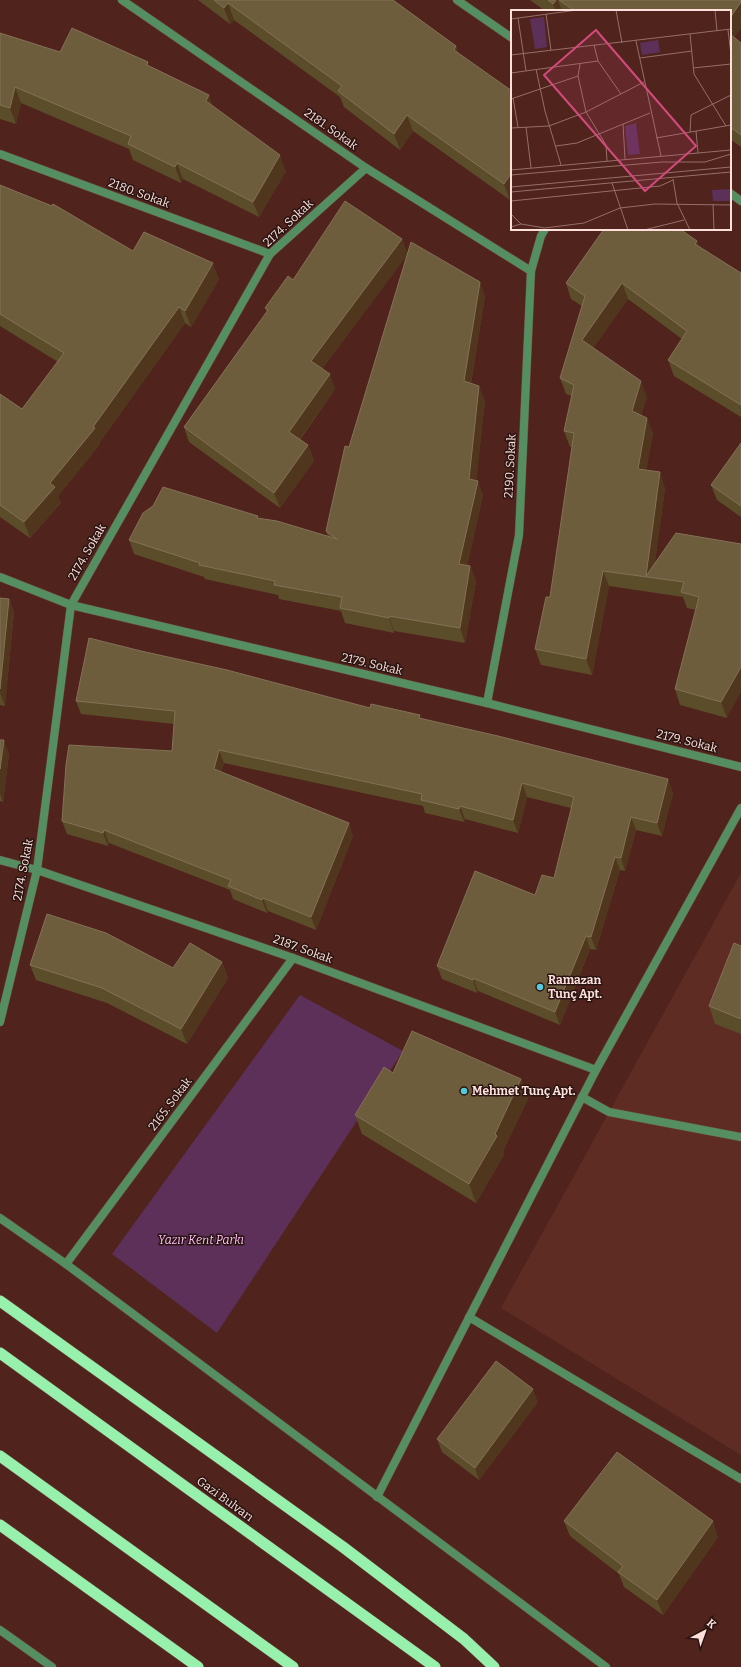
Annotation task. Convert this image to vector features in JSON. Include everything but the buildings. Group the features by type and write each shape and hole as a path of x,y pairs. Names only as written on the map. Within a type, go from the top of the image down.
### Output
{"highway":[{"path":"0,1301 343,1547 464,1639 494,1667"},
{"name":"Gazi Bulvarı","path":"0,1353 435,1667"},
{"path":"0,1456 293,1667"},
{"path":"0,1525 198,1667"}],"street":[{"name":"2181. Sokak","path":"122,0 366,168 531,271"},
{"path":"457,0 511,37"},
{"name":"2180. Sokak","path":"0,154 270,254"},
{"name":"2174. Sokak","path":"0,1022 38,870 71,605 270,254 366,168"},
{"path":"731,194 741,201"},
{"name":"2190. Sokak","path":"487,703 519,535 531,271 541,236 544,230"},
{"name":"2179. Sokak","path":"0,578 71,605 487,703 741,767"},
{"path":"377,1497 582,1096 741,808"},
{"name":"2187. Sokak","path":"0,860 38,870 293,958 596,1070"},
{"name":"2165. Sokak","path":"66,1264 293,958"},
{"path":"582,1096 609,1112 741,1137"},
{"path":"0,1218 66,1264 606,1667"},
{"path":"469,1317 741,1479"},
{"path":"0,1630 52,1667"}],"shaded area":[{"path":"741,873 741,1455 501,1308"}],"green space":[{"name":"Yazır Kent Parkı","path":"300,995 403,1051 217,1333 112,1254"}],"place":[{"name":"Ramazan Tunç Apt.","path":"540,987"},
{"name":"Mehmet Tunç Apt.","path":"464,1091"}]}
